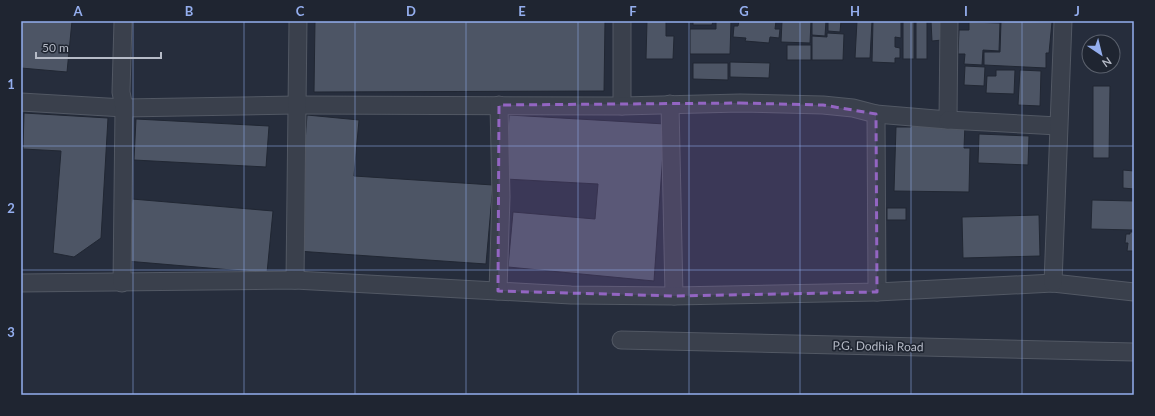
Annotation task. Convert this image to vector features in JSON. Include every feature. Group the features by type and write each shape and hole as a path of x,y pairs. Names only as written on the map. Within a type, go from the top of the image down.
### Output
{"street":[{"path":"122,283 124,108 121,92 123,21"},
{"path":"295,280 298,21"},
{"path":"622,21 622,106"},
{"path":"948,120 949,21"},
{"path":"1052,283 1063,21"},
{"path":"21,102 124,108 296,105 622,106 740,103 823,105 853,108 876,114 948,120 1058,126"},
{"path":"670,104 674,296"},
{"path":"498,291 501,197 499,105"},
{"path":"876,114 877,292"},
{"path":"21,283 295,280 571,295 674,296 877,292 1052,283 1134,292"},
{"name":"P.G. Dodhia Road","path":"622,340 1134,352"}],"highlighted area":[{"path":"740,103 823,105 876,114 877,292 674,296 498,291 499,105"}],"building":[{"path":"21,21 72,21 67,72 21,68"},
{"path":"315,21 605,21 604,91 314,92"},
{"path":"647,21 666,21 666,36 674,36 673,59 646,59"},
{"path":"693,21 713,21 712,25 693,25"},
{"path":"716,21 731,21 730,54 690,54 690,29 716,29"},
{"path":"739,21 776,21 775,29 780,29 779,38 770,37 769,43 745,41 746,38 733,37 734,26 738,26"},
{"path":"782,21 811,21 810,43 781,42"},
{"path":"812,21 826,21 825,36 812,35"},
{"path":"828,21 841,21 840,32 828,31"},
{"path":"857,21 872,21 870,58 855,58"},
{"path":"873,21 901,21 901,38 895,37 895,47 900,48 900,58 895,58 895,63 872,62"},
{"path":"903,21 914,21 914,59 903,59"},
{"path":"916,21 927,21 927,59 916,59"},
{"path":"931,21 941,21 942,40 932,41"},
{"path":"969,22 1000,23 999,51 983,50 982,65 964,64 965,54 958,54 959,30 969,30"},
{"path":"1001,22 1052,22 1049,53 1046,53 1046,68 984,65 984,52 1000,52"},
{"path":"827,33 844,34 843,60 812,60 812,36 827,37"},
{"path":"787,45 811,45 811,60 787,60"},
{"path":"730,62 770,63 769,78 730,77"},
{"path":"693,63 728,63 728,80 693,79"},
{"path":"965,66 985,67 984,86 964,85"},
{"path":"996,70 1015,70 1014,94 986,93 987,76 996,76"},
{"path":"1020,70 1041,71 1040,106 1018,105"},
{"path":"1093,86 1110,86 1109,158 1093,158"},
{"path":"24,113 108,118 101,238 74,257 53,253 61,151 23,149"},
{"path":"307,115 359,120 354,176 493,185 486,264 297,251"},
{"path":"509,115 665,124 654,281 508,267 513,212 595,219 598,184 505,179"},
{"path":"136,119 269,126 266,167 134,160"},
{"path":"911,123 965,124 964,148 970,148 969,192 894,191 896,127 911,127"},
{"path":"979,134 1029,136 1028,165 978,163"},
{"path":"1123,170 1134,171 1134,189 1123,188"},
{"path":"132,199 273,211 267,273 126,261"},
{"path":"1092,200 1134,201 1134,230 1091,229"},
{"path":"887,208 906,208 906,220 887,220"},
{"path":"1039,215 1040,256 963,258 962,217"},
{"path":"1130,232 1134,232 1134,251 1127,251 1128,243 1125,243 1126,234 1130,234"}]}
